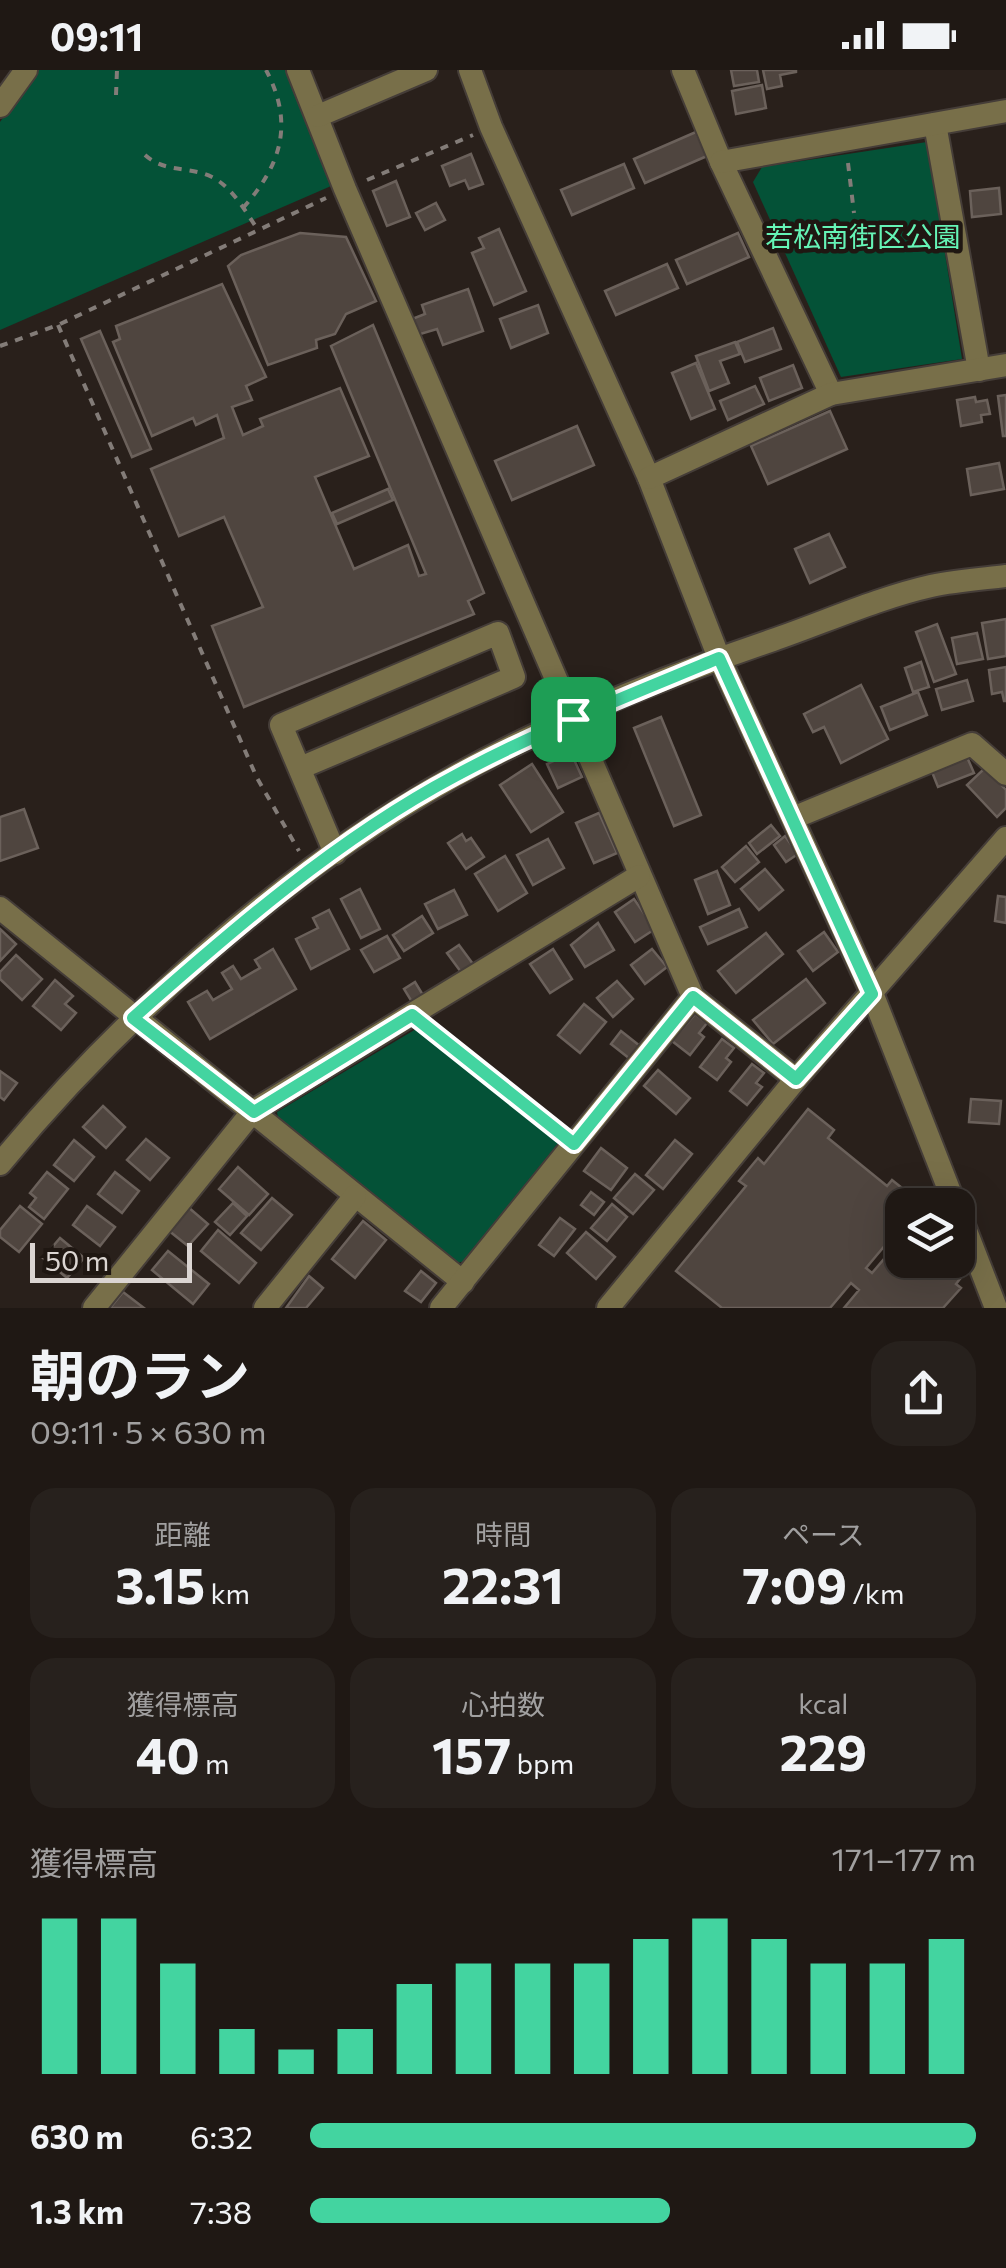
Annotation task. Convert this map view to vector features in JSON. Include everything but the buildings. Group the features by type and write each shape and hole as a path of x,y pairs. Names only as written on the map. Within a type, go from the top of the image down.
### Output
{"street":[{"path":"0,106 26,70"},
{"path":"298,70 345,189 693,997 796,1079"},
{"path":"318,116 426,70"},
{"path":"470,70 491,127 649,478 719,658 872,994 948,1188"},
{"path":"683,70 721,162 830,394"},
{"path":"721,162 1006,112"},
{"path":"935,124 979,370"},
{"path":"649,478 830,394 1006,365"},
{"path":"0,1164 133,1018 202,956 335,853 452,777 573,719 719,658 930,586 1006,576"},
{"path":"300,768 514,677 498,633 282,725 335,853"},
{"path":"792,818 972,744 1006,774"},
{"path":"608,1308 796,1079 1006,838"},
{"path":"94,1308 254,1112 640,876"},
{"path":"0,908 462,1282"},
{"path":"441,1308 693,997"},
{"path":"265,1308 355,1196"},
{"path":"975,1256 996,1308"}],"path":[{"path":"116,70 116,96"},
{"path":"244,208 264,185 282,144 284,118 266,70"},
{"path":"0,346 58,324 345,189 491,127"},
{"path":"145,155 155,164 212,177 244,208 258,230"},
{"path":"847,158 854,213"},
{"path":"58,324 257,778 311,872"},
{"path":"412,1015 574,1144"}],"green space":[{"path":"37,70 289,70 338,183 0,330 0,122"},
{"name":"若松南街区公園","path":"927,142 962,359 841,377 753,182 762,167"},
{"path":"416,1029 559,1142 465,1261 453,1264 279,1123 277,1112"}],"route":[{"path":"719,658 872,994 796,1079 693,997 574,1144 412,1015 254,1112 133,1018 202,956 335,853 452,777 573,719 719,658"}]}
